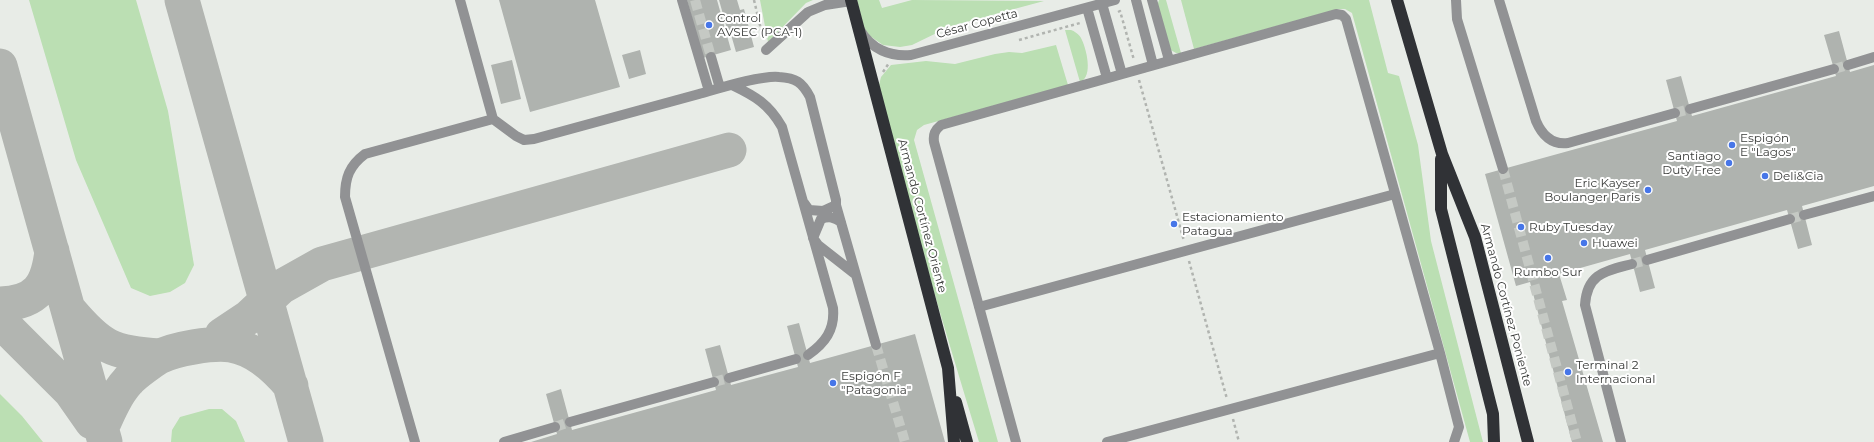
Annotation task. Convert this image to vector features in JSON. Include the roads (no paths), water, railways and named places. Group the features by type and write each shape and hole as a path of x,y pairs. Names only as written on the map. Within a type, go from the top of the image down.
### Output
{"highway":[{"name":"Armando Cortínez Oriente","path":"851,0 948,368 954,442"},
{"name":"Armando Cortínez Poniente","path":"1397,0 1442,154 1475,237 1528,442"},
{"name":"Armando Cortínez Poniente","path":"1442,154 1440,209 1493,414 1494,442"},
{"path":"948,368 967,442"}],"street":[{"path":"460,0 493,119 524,140 534,139 720,88 777,76 793,78 803,85 810,97 836,196 836,205 876,345"},
{"path":"682,0 709,91"},
{"path":"766,50 808,12 825,5 851,0"},
{"name":"César Copetta","path":"858,24 868,40 874,46 891,54 904,56 920,54 1087,8 1101,2 1115,0"},
{"path":"1136,0 1152,65"},
{"path":"1152,0 1169,60"},
{"path":"1456,0 1457,19 1503,169"},
{"path":"1499,0 1536,121 1540,131 1551,140 1560,144 1568,143 1675,113"},
{"path":"1101,2 1122,74"},
{"path":"1087,8 1107,78"},
{"path":"1016,442 934,142 934,135 937,129 941,125 1336,14 1342,14 1346,19 1394,194 1440,353 1459,427 1454,442"},
{"path":"711,57 720,88"},
{"path":"1848,64 1874,58"},
{"path":"1690,109 1834,69"},
{"path":"732,85 760,100 776,117 782,127 804,204 834,316 833,325 825,341 808,355"},
{"path":"415,442 346,197 345,185 348,172 355,161 365,154 493,119"},
{"path":"980,307 1394,194"},
{"path":"1804,215 1874,196"},
{"path":"804,204 809,210 817,212 830,209 836,205"},
{"path":"813,238 821,219 826,217 835,218 841,222"},
{"path":"1647,260 1790,219"},
{"path":"813,238 822,248 855,274"},
{"path":"1621,442 1585,305 1589,285 1595,277 1602,272 1632,264"},
{"path":"1107,442 1440,353"},
{"path":"729,378 796,359"},
{"path":"570,422 714,382"},
{"path":"504,442 556,427"}],"tunnel":[{"path":"695,0 711,57"},
{"path":"1834,69 1848,65"},
{"path":"1675,113 1690,109"},
{"path":"1503,169 1577,442"},
{"path":"1790,219 1804,215"},
{"path":"1632,264 1647,260"},
{"path":"876,345 905,442"},
{"path":"714,382 729,378"},
{"path":"555,427 570,422"}],"place":[{"name":"Control AVSEC (PCA-1)","path":"709,25"},
{"name":"Espigón E \"Lagos\"","path":"1732,145"},
{"name":"Santiago Duty Free","path":"1729,163"},
{"name":"Deli&Cia","path":"1765,176"},
{"name":"Eric Kayser Boulanger Paris","path":"1648,190"},
{"name":"Estacionamiento Patagua","path":"1174,224"},
{"name":"Ruby Tuesday","path":"1521,227"},
{"name":"Huawei","path":"1584,243"},
{"name":"Rumbo Sur","path":"1548,258"},
{"name":"Terminal 2 Internacional","path":"1568,372"},
{"name":"Espigón F \"Patagonia\"","path":"833,383"}]}
